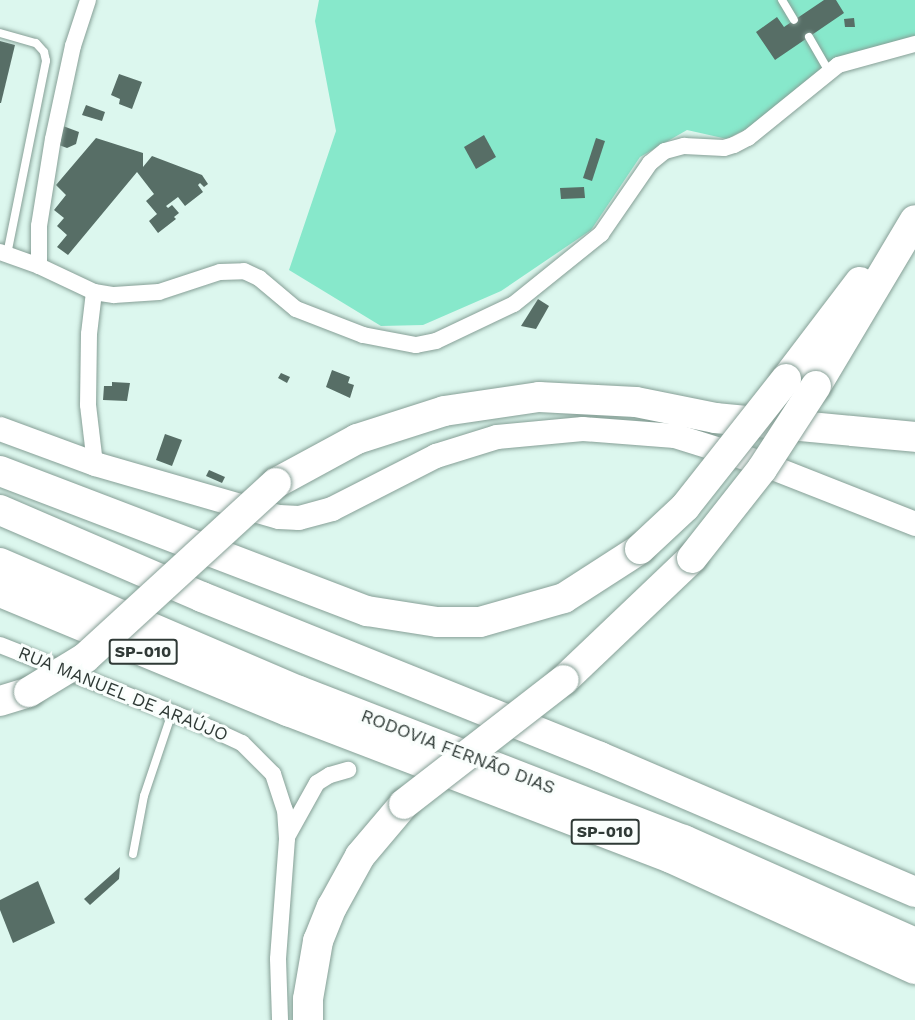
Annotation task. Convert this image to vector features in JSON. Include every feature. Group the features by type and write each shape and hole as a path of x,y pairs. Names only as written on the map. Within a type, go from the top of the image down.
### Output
{"highway":[{"path":"308,1020 308,999 318,941 332,907 360,855 404,804 564,680 692,558 762,469 879,285 892,255 915,220"},
{"path":"0,471 367,611 437,622 480,622 564,598 640,549 685,507 866,274 892,255"},
{"path":"0,700 29,692 85,658 276,483 368,436 444,411 539,397 636,402 715,418 915,437"},
{"path":"0,510 202,597 600,757 915,892"},
{"name":"RODOVIA FERNÃO DIAS","path":"0,563 299,691 684,840 915,943"},
{"name":"RODOVIA FERNÃO DIAS","path":"0,592 288,711 671,858 915,969"}],"street":[{"path":"39,266 39,226 53,139 73,46 88,0"},
{"path":"3,253 39,266 94,292 114,295 159,292 220,272 244,272 259,278 296,309 363,335 416,345 436,340 514,304 601,234 650,163 665,152 684,146 724,148 734,145 748,138 838,65 915,44"},
{"path":"94,292 89,334 88,405 95,464"},
{"path":"0,429 95,464 279,517 299,518 332,509 446,453 497,437 583,429 675,436 758,462 915,524"},
{"name":"RUA MANUEL DE ARAÚJO","path":"0,645 211,728 251,750 273,774 280,791 287,838 278,959 280,1020"},
{"path":"287,838 317,783 330,775 348,770"}],"lane":[{"path":"782,0 794,20"},
{"path":"0,33 36,43 44,52 46,61 3,253"},
{"path":"809,37 829,71"},
{"path":"133,854 144,796 172,713"}],"green space":[{"path":"319,0 915,0 915,38 836,61 759,122 727,139 687,130 640,157 591,230 501,291 423,325 381,326 289,270 336,131 315,21"}],"building":[{"path":"824,0 836,0 844,13 775,60 756,32 777,17 784,27"},
{"path":"854,18 855,27 845,27 844,19"},
{"path":"0,41 15,45 1,103 0,103"},
{"path":"119,74 142,82 132,109 119,104 120,99 111,95"},
{"path":"86,105 105,112 102,121 82,115"},
{"path":"63,126 79,132 76,144 67,148 59,145"},
{"path":"484,135 496,157 476,169 464,147"},
{"path":"96,138 143,153 143,167 152,156 202,175 208,184 204,187 200,183 198,185 203,192 185,206 178,197 166,206 168,208 172,205 179,213 174,217 176,219 158,233 149,221 157,214 146,201 154,194 137,172 68,255 57,247 67,235 57,226 64,218 54,210 66,195 56,185"},
{"path":"596,138 605,141 592,181 583,178"},
{"path":"584,187 585,198 561,199 560,188"},
{"path":"538,299 549,306 536,329 521,326"},
{"path":"332,370 350,377 348,383 354,385 350,398 326,387"},
{"path":"281,373 290,377 287,383 278,378"},
{"path":"112,382 130,383 127,401 103,400 104,386 112,386"},
{"path":"165,434 182,440 172,466 156,460"},
{"path":"209,470 225,477 222,483 206,476"},
{"path":"120,867 119,879 90,905 84,899"},
{"path":"38,881 55,923 13,943 0,910 0,900"}]}
